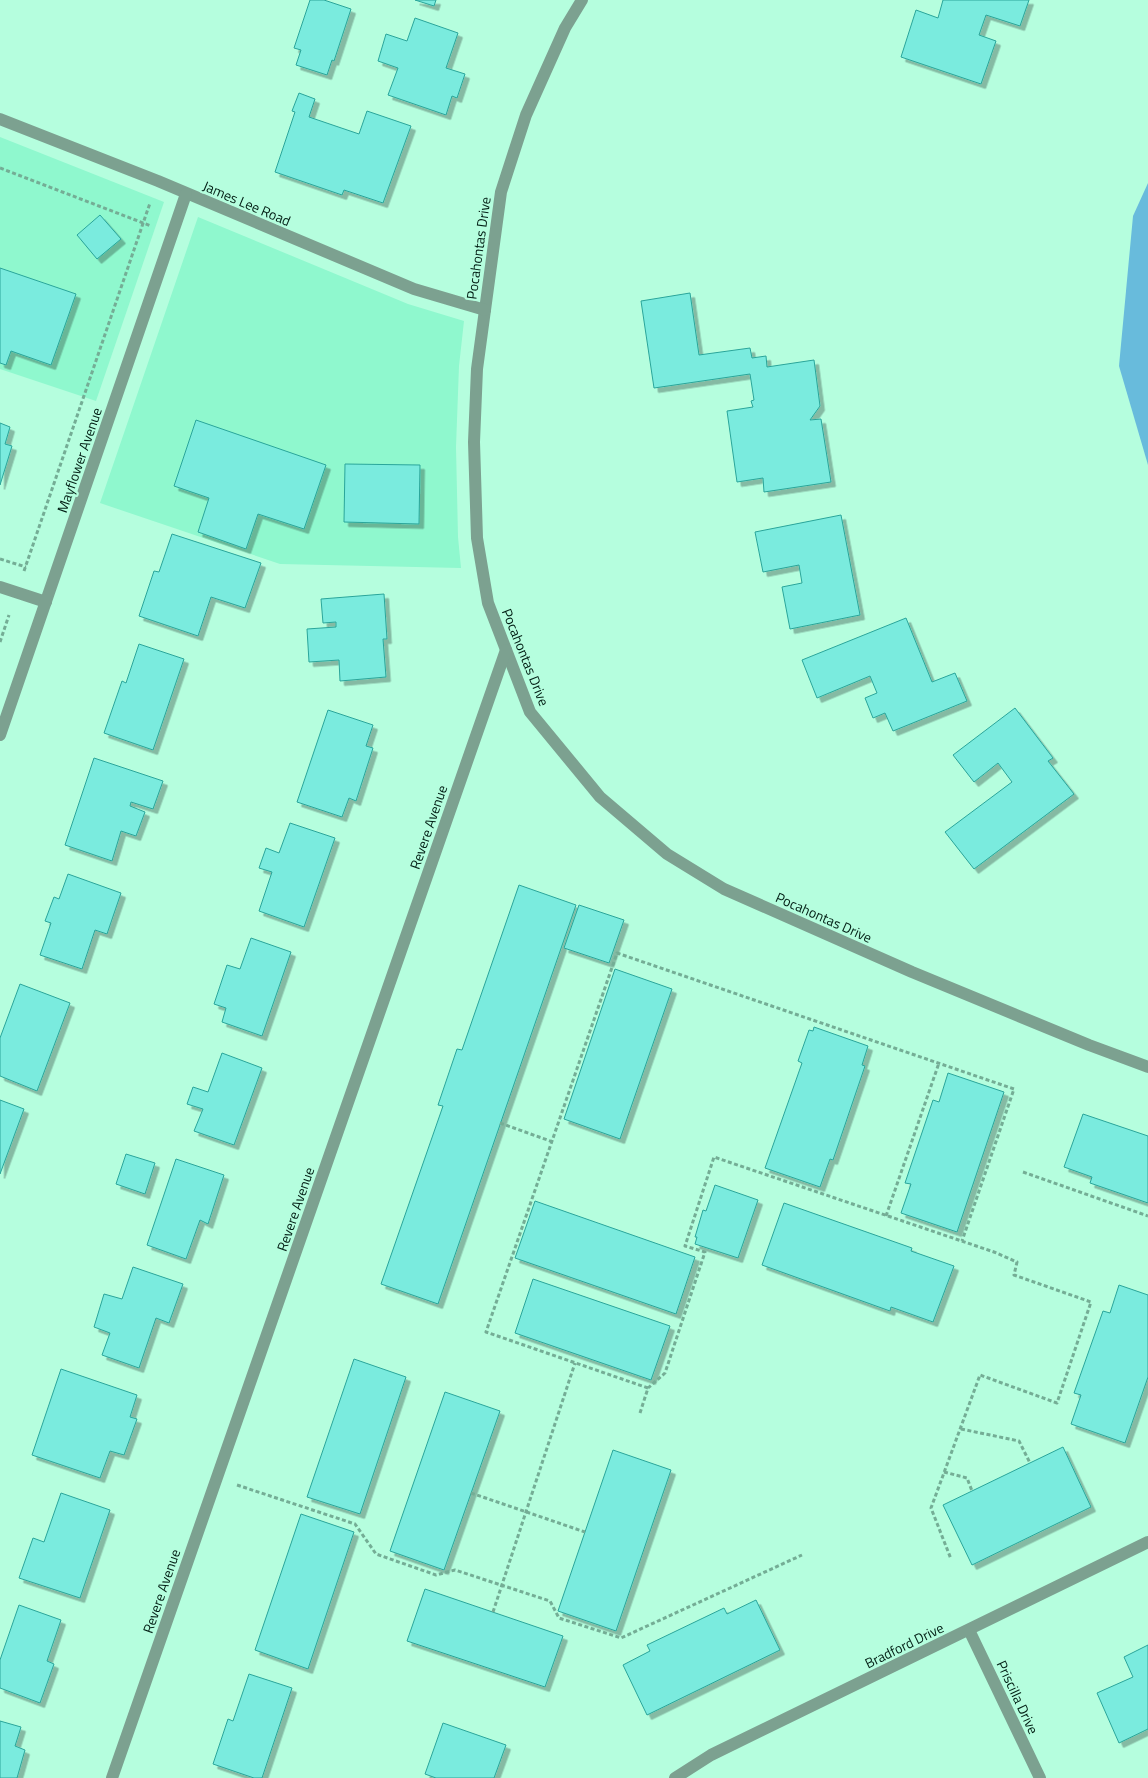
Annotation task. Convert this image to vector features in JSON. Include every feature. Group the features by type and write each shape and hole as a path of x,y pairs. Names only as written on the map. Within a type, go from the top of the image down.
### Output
{"street":[{"name":"Pocahontas Drive","path":"582,0 565,28 526,115 501,192 476,385 474,449 477,538 488,603 530,712 600,797 667,854 724,889 885,960 1089,1045 1148,1067"},
{"name":"James Lee Road","path":"0,119 158,182 414,289 485,310"},
{"name":"Mayflower Avenue","path":"0,735 186,194"},
{"path":"0,587 46,602"},
{"name":"Revere Avenue","path":"112,1778 506,650"},
{"name":"Bradford Drive","path":"675,1778 711,1755 1148,1542"},
{"name":"Priscilla Drive","path":"969,1630 1040,1778"}],"path":[{"path":"0,168 173,234"},
{"path":"0,642 158,182"},
{"path":"0,559 26,567"},
{"path":"0,626 5,628"},
{"path":"648,1388 486,1332 617,953 1014,1089 962,1241"},
{"path":"886,1216 939,1063"},
{"path":"500,1123 553,1142"},
{"path":"640,1413 648,1388 665,1373 705,1252 685,1246 714,1157 962,1241 1017,1262 1014,1275 1092,1302 1057,1403 980,1375 931,1508 950,1559"},
{"path":"1023,1172 1148,1216"},
{"path":"493,1612 576,1363"},
{"path":"961,1429 1019,1441 1030,1463"},
{"path":"944,1472 967,1478 972,1491"},
{"path":"216,1478 355,1524 376,1554 436,1575 455,1570 550,1601 559,1618 622,1638 802,1555"},
{"path":"471,1493 585,1532"}],"shaded area":[{"path":"0,137 164,202 96,401 0,369"},
{"path":"198,217 408,304 464,321 459,366 456,447 458,537 461,568 280,564 100,503"}],"water":[{"path":"1148,183 1148,465 1119,366 1133,216"}],"building":[{"path":"310,0 324,0 351,9 334,61 332,60 327,75 296,65 301,50 294,48"},
{"path":"415,0 436,0 434,6"},
{"path":"943,0 1029,0 1020,26 986,15 979,35 996,41 981,84 901,57 916,10 938,18"},
{"path":"415,18 458,33 446,68 465,74 457,98 452,96 446,115 388,95 398,68 378,61 386,34 407,41"},
{"path":"299,93 315,99 309,117 359,134 367,111 411,126 383,203 344,190 342,195 275,172 295,112 292,111"},
{"path":"100,215 121,239 97,259 77,235"},
{"path":"0,268 76,294 51,365 11,351 6,365 0,363"},
{"path":"690,293 699,355 750,348 752,358 766,356 767,367 814,360 820,406 810,420 821,419 831,482 764,492 763,478 737,482 727,411 753,407 751,401 754,400 750,374 654,388 641,301"},
{"path":"196,420 326,465 304,529 258,514 246,549 198,532 209,498 174,486"},
{"path":"0,423 10,427 5,444 12,446 0,485"},
{"path":"345,464 420,465 419,524 344,522"},
{"path":"841,515 860,615 790,629 782,587 802,583 799,565 763,572 755,532"},
{"path":"172,534 261,563 245,608 211,597 198,636 139,616 154,571 159,572"},
{"path":"384,594 387,639 383,639 386,677 340,681 339,660 309,662 307,629 336,627 336,622 323,623 321,599"},
{"path":"906,618 932,682 955,673 967,701 893,731 885,713 873,718 865,698 877,693 870,676 817,698 802,660"},
{"path":"139,644 184,659 153,750 104,733 122,681 126,683"},
{"path":"1015,708 1053,758 1048,761 1074,794 974,869 945,832 1012,782 998,763 974,782 953,755"},
{"path":"328,710 373,725 366,746 373,748 356,801 349,798 342,817 297,802"},
{"path":"94,758 163,781 153,809 131,802 130,806 145,812 136,836 121,831 112,861 65,845"},
{"path":"290,823 335,838 304,927 259,911 272,872 259,868 266,848 279,853"},
{"path":"68,874 121,893 107,934 95,930 82,969 40,955 51,923 45,921 54,897 59,899"},
{"path":"519,885 576,905 438,1304 381,1284 443,1106 438,1105 457,1049 462,1050"},
{"path":"579,905 624,920 609,963 564,948"},
{"path":"251,938 291,952 262,1036 222,1022 226,1008 214,1004 227,965 240,969"},
{"path":"615,969 672,989 620,1139 564,1119"},
{"path":"20,984 70,1003 37,1091 0,1076 0,1038"},
{"path":"814,1027 868,1046 862,1065 865,1066 833,1160 830,1159 820,1187 765,1168 802,1063 798,1061 809,1030 813,1031"},
{"path":"222,1053 262,1068 234,1145 194,1131 203,1109 187,1104 193,1087 208,1092"},
{"path":"948,1073 1004,1092 957,1232 901,1213 911,1184 905,1183 933,1100 939,1102"},
{"path":"0,1100 24,1109 0,1174"},
{"path":"1083,1114 1148,1136 1148,1203 1090,1183 1092,1177 1064,1167"},
{"path":"126,1154 155,1163 145,1194 116,1184"},
{"path":"176,1159 224,1175 208,1224 200,1220 186,1259 147,1245"},
{"path":"715,1185 758,1200 738,1258 695,1244 697,1237 695,1237 703,1210 706,1211"},
{"path":"535,1201 695,1257 676,1314 515,1258"},
{"path":"784,1203 912,1248 911,1251 954,1266 933,1322 891,1307 890,1311 762,1265"},
{"path":"133,1267 183,1284 169,1323 156,1318 139,1368 102,1355 110,1333 94,1327 104,1294 122,1299"},
{"path":"533,1279 670,1326 651,1380 515,1333"},
{"path":"1119,1285 1148,1295 1148,1377 1125,1443 1071,1424 1081,1395 1074,1393 1103,1311 1110,1313"},
{"path":"354,1359 406,1377 360,1514 307,1497"},
{"path":"61,1369 137,1395 130,1417 137,1419 124,1455 110,1451 100,1478 32,1455"},
{"path":"445,1392 500,1411 444,1570 390,1551"},
{"path":"1063,1447 1091,1507 972,1565 943,1505"},
{"path":"613,1450 671,1470 616,1631 558,1611"},
{"path":"61,1493 110,1510 80,1598 19,1578 33,1538 44,1542"},
{"path":"301,1514 354,1532 308,1669 255,1650"},
{"path":"425,1589 563,1636 545,1687 407,1641"},
{"path":"756,1600 780,1650 647,1715 623,1665 650,1651 647,1645 724,1608 727,1614"},
{"path":"19,1605 61,1620 47,1661 54,1664 40,1703 0,1688 0,1660"},
{"path":"1148,1645 1148,1729 1119,1743 1097,1693 1133,1677 1124,1657"},
{"path":"249,1674 292,1688 262,1778 254,1778 213,1764 228,1719 233,1721"},
{"path":"0,1721 21,1727 15,1746 25,1750 17,1778 0,1778"},
{"path":"443,1723 506,1745 494,1778 436,1778 425,1774"}]}
